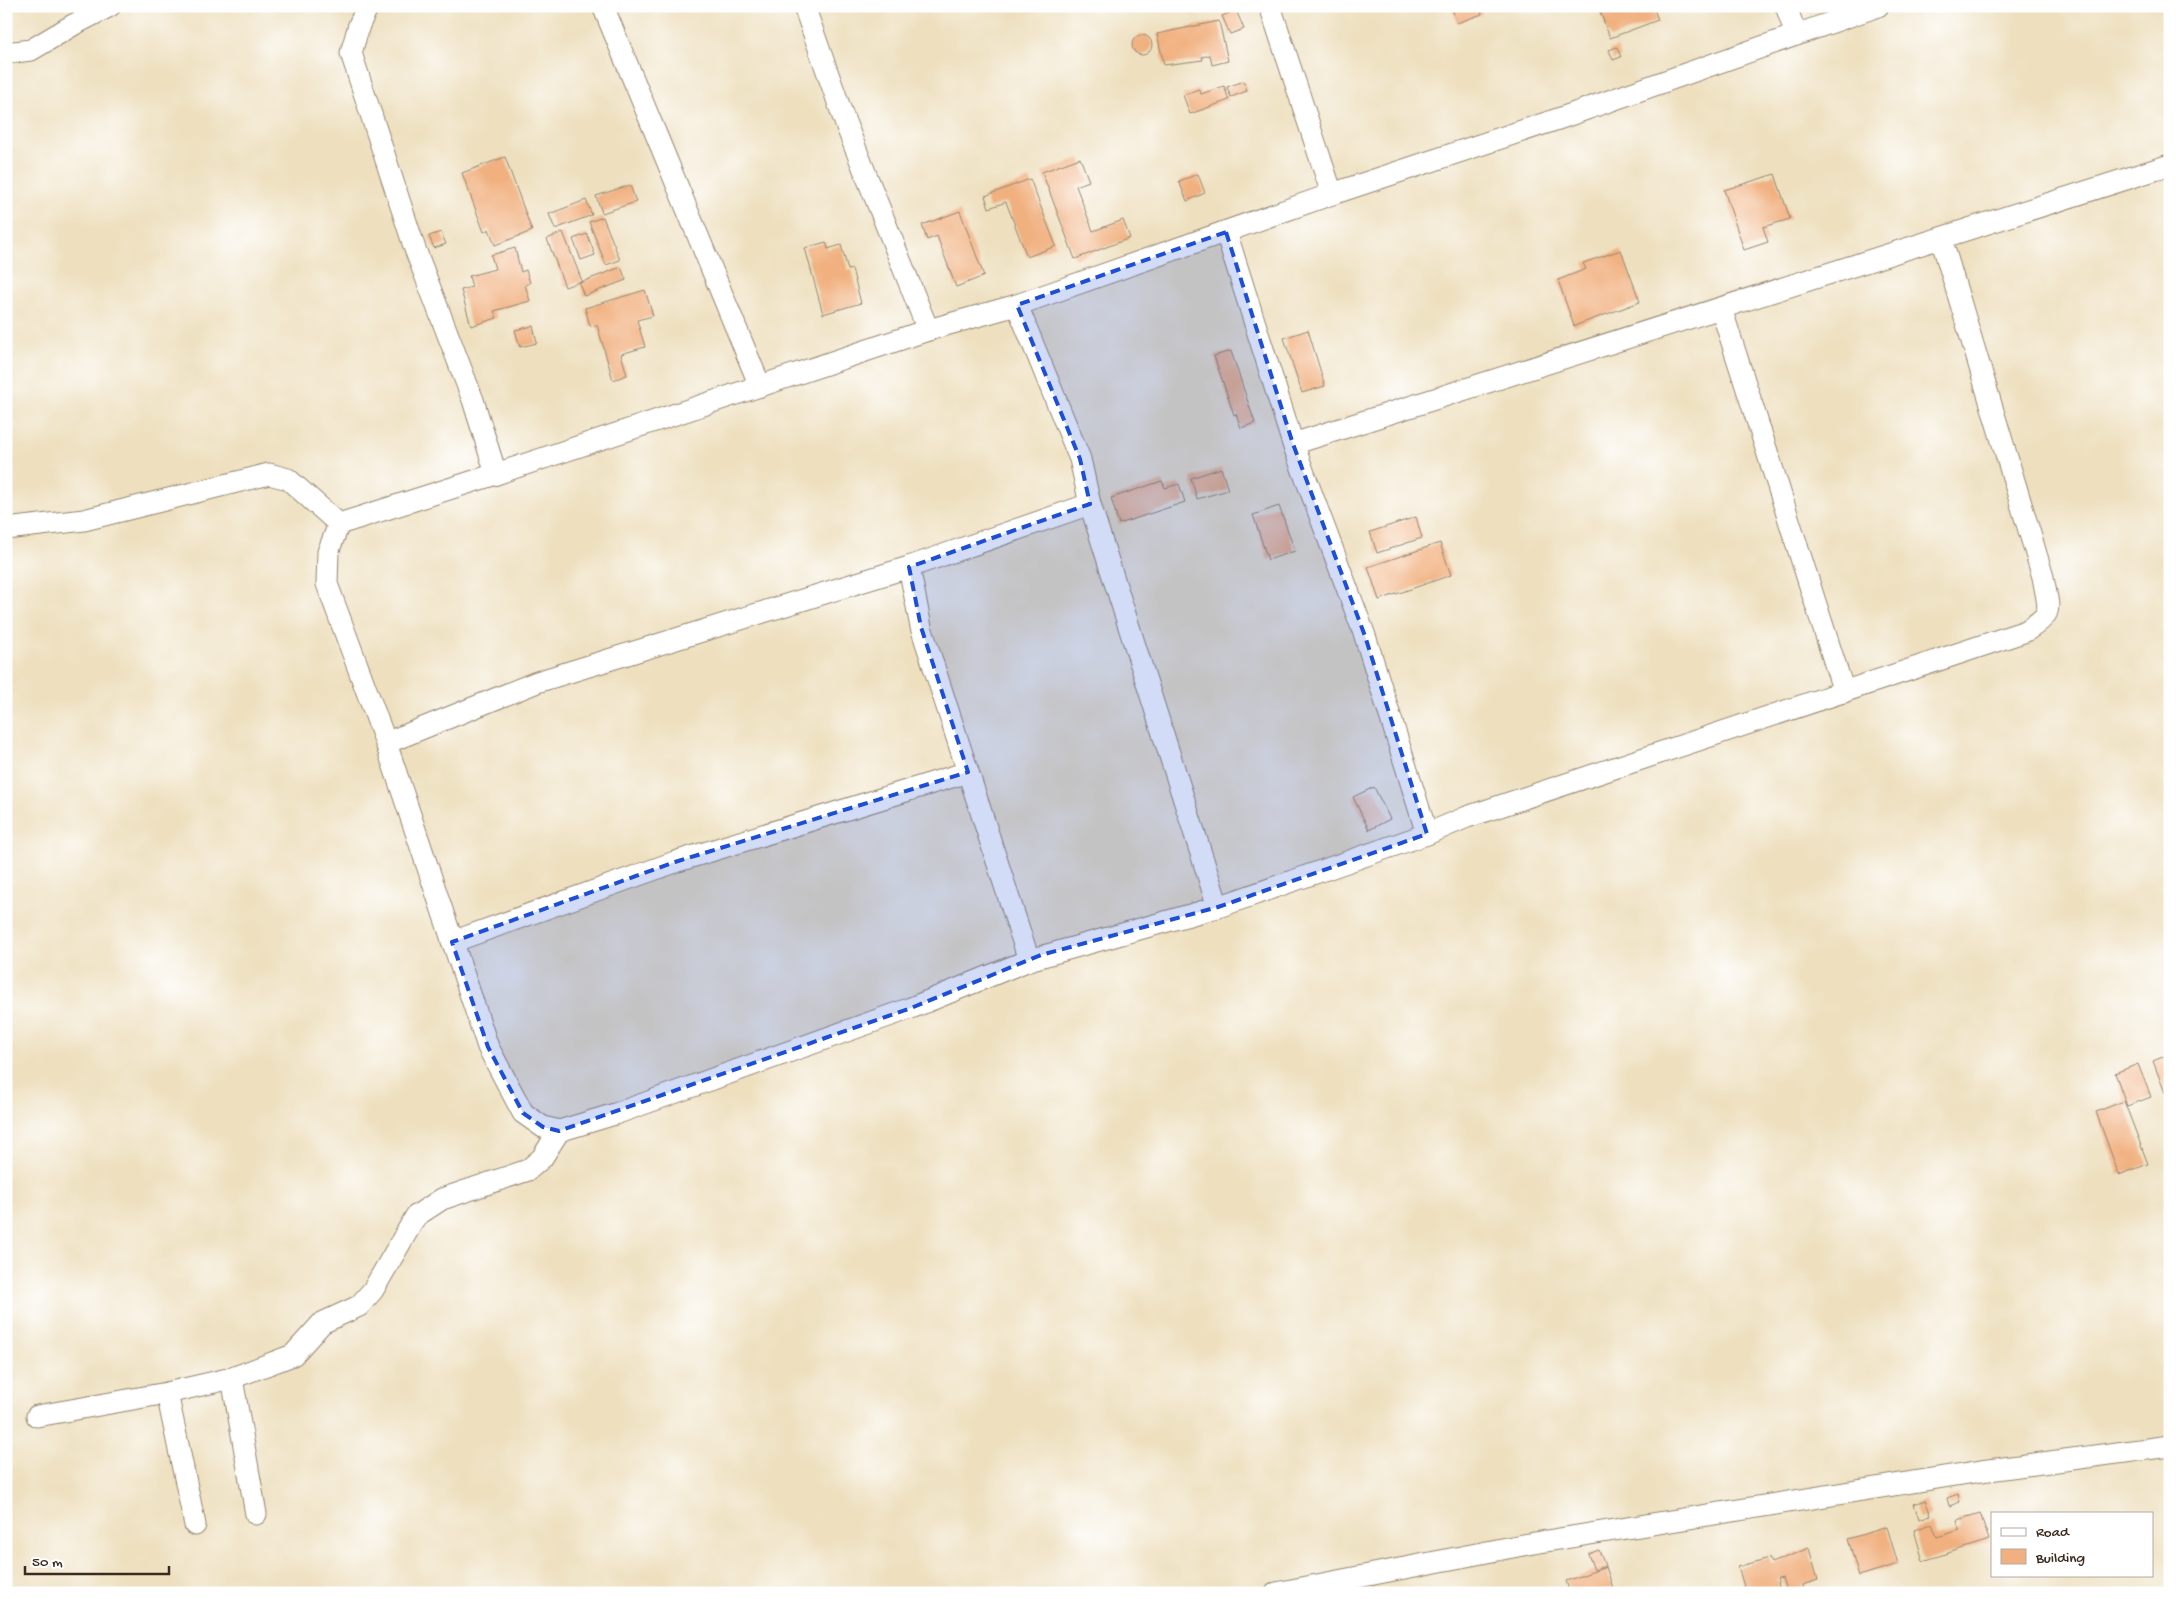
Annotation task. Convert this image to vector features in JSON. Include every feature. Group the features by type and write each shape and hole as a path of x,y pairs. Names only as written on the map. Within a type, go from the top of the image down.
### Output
{"street":[{"path":"6,53 31,50 110,6"},
{"path":"368,6 359,25 351,53 415,249 473,400 496,474"},
{"path":"603,6 760,386"},
{"path":"804,6 845,122 928,330"},
{"path":"1270,6 1332,194"},
{"path":"1786,6 1796,35"},
{"path":"339,524 496,474 928,330 1017,305 1332,194 1561,118 1878,6"},
{"path":"1293,444 2170,164"},
{"path":"1226,232 1293,444 1365,636 1427,834"},
{"path":"339,524 328,552 326,584 386,743 488,1047 523,1113 542,1127 559,1131 615,1114 912,1008 1029,960 1218,907 1427,834 1467,817 2026,631 2044,620 2048,608 2043,577 1941,238"},
{"path":"1017,305 1080,459 1090,504 1218,907"},
{"path":"1721,308 1844,692"},
{"path":"6,529 84,520 270,474 288,479 339,524"},
{"path":"386,743 537,682 909,567 1090,504"},
{"path":"909,567 921,627 1029,960"},
{"path":"452,942 675,862 968,772"},
{"path":"38,1416 167,1393 232,1378 293,1355 322,1323 359,1306 373,1290 416,1216 442,1199 528,1170 542,1158 559,1131"},
{"path":"232,1378 256,1514"},
{"path":"167,1393 195,1525"},
{"path":"1276,1593 1528,1544 1981,1471 2170,1446"}],"highlighted area":[{"path":"1226,232 1293,444 1365,636 1427,834 1218,907 1041,955 911,1008 559,1131 543,1127 523,1113 488,1047 452,942 675,862 968,772 921,627 909,567 1090,504 1080,459 1017,305"}],"building":[{"path":"1451,6 1488,6 1480,9 1482,14 1457,23"},
{"path":"1598,6 1653,6 1658,20 1610,38"},
{"path":"1236,10 1244,29 1230,34 1222,16"},
{"path":"1219,21 1228,61 1212,65 1210,55 1202,57 1203,60 1164,65 1157,34"},
{"path":"1142,35 1149,38 1152,45 1149,52 1142,55 1135,52 1132,45 1135,38"},
{"path":"1617,47 1621,57 1613,60 1609,50"},
{"path":"1244,81 1247,91 1231,97 1227,87"},
{"path":"1224,86 1229,100 1190,114 1183,95 1199,89 1201,94"},
{"path":"505,157 532,231 495,245 489,229 484,232 462,173"},
{"path":"1080,158 1089,181 1076,186 1093,231 1123,220 1130,238 1075,259 1042,172"},
{"path":"1198,174 1205,193 1187,201 1179,181"},
{"path":"1775,174 1790,219 1763,227 1768,242 1744,250 1724,190"},
{"path":"1030,179 1056,246 1027,257 1006,202 989,208 985,196"},
{"path":"630,185 636,202 602,213 596,196"},
{"path":"586,200 592,215 555,229 549,214"},
{"path":"960,211 984,276 956,287 937,236 927,240 922,225"},
{"path":"603,217 620,260 606,265 589,222"},
{"path":"441,232 446,244 434,248 429,236"},
{"path":"563,232 582,281 565,287 547,239"},
{"path":"587,234 595,255 581,260 573,239"},
{"path":"826,242 828,249 841,245 848,270 852,269 861,303 823,314 805,248"},
{"path":"515,248 521,272 526,270 530,283 525,285 530,301 494,311 497,318 471,326 461,290 472,287 469,276 495,269 491,255"},
{"path":"1621,250 1640,302 1574,326 1558,280 1586,269 1583,263"},
{"path":"621,267 626,280 584,296 579,283"},
{"path":"645,290 653,316 637,320 645,347 621,354 627,375 613,380 597,325 590,326 585,308"},
{"path":"533,326 537,343 520,347 515,330"},
{"path":"1308,330 1325,386 1302,393 1284,338"},
{"path":"1231,351 1255,423 1241,428 1236,414 1234,415 1214,356"},
{"path":"1221,468 1228,490 1197,499 1191,478"},
{"path":"1162,481 1165,488 1179,484 1185,502 1119,524 1111,498"},
{"path":"1279,506 1295,551 1268,560 1253,515"},
{"path":"1416,517 1422,538 1377,553 1370,532"},
{"path":"1440,543 1451,575 1379,600 1368,567"},
{"path":"1374,787 1390,819 1369,830 1353,797"},
{"path":"2170,1054 2170,1091 2165,1093 2153,1061"},
{"path":"2138,1064 2151,1097 2127,1106 2115,1073"},
{"path":"2124,1101 2148,1164 2119,1175 2096,1112"},
{"path":"1958,1494 1960,1502 1949,1506 1947,1498"},
{"path":"1925,1500 1931,1515 1919,1519 1914,1504"},
{"path":"1980,1513 1989,1540 1923,1561 1914,1530 1932,1524 1937,1537 1960,1530 1957,1520"},
{"path":"1887,1527 1898,1564 1859,1576 1848,1539"},
{"path":"1809,1548 1818,1580 1802,1585 1803,1589 1787,1593 1782,1578 1777,1579 1781,1593 1746,1593 1738,1567 1769,1558 1771,1563"},
{"path":"1599,1550 1605,1566 1594,1570 1588,1554"},
{"path":"1606,1567 1613,1588 1600,1593 1570,1593 1566,1581"}]}
